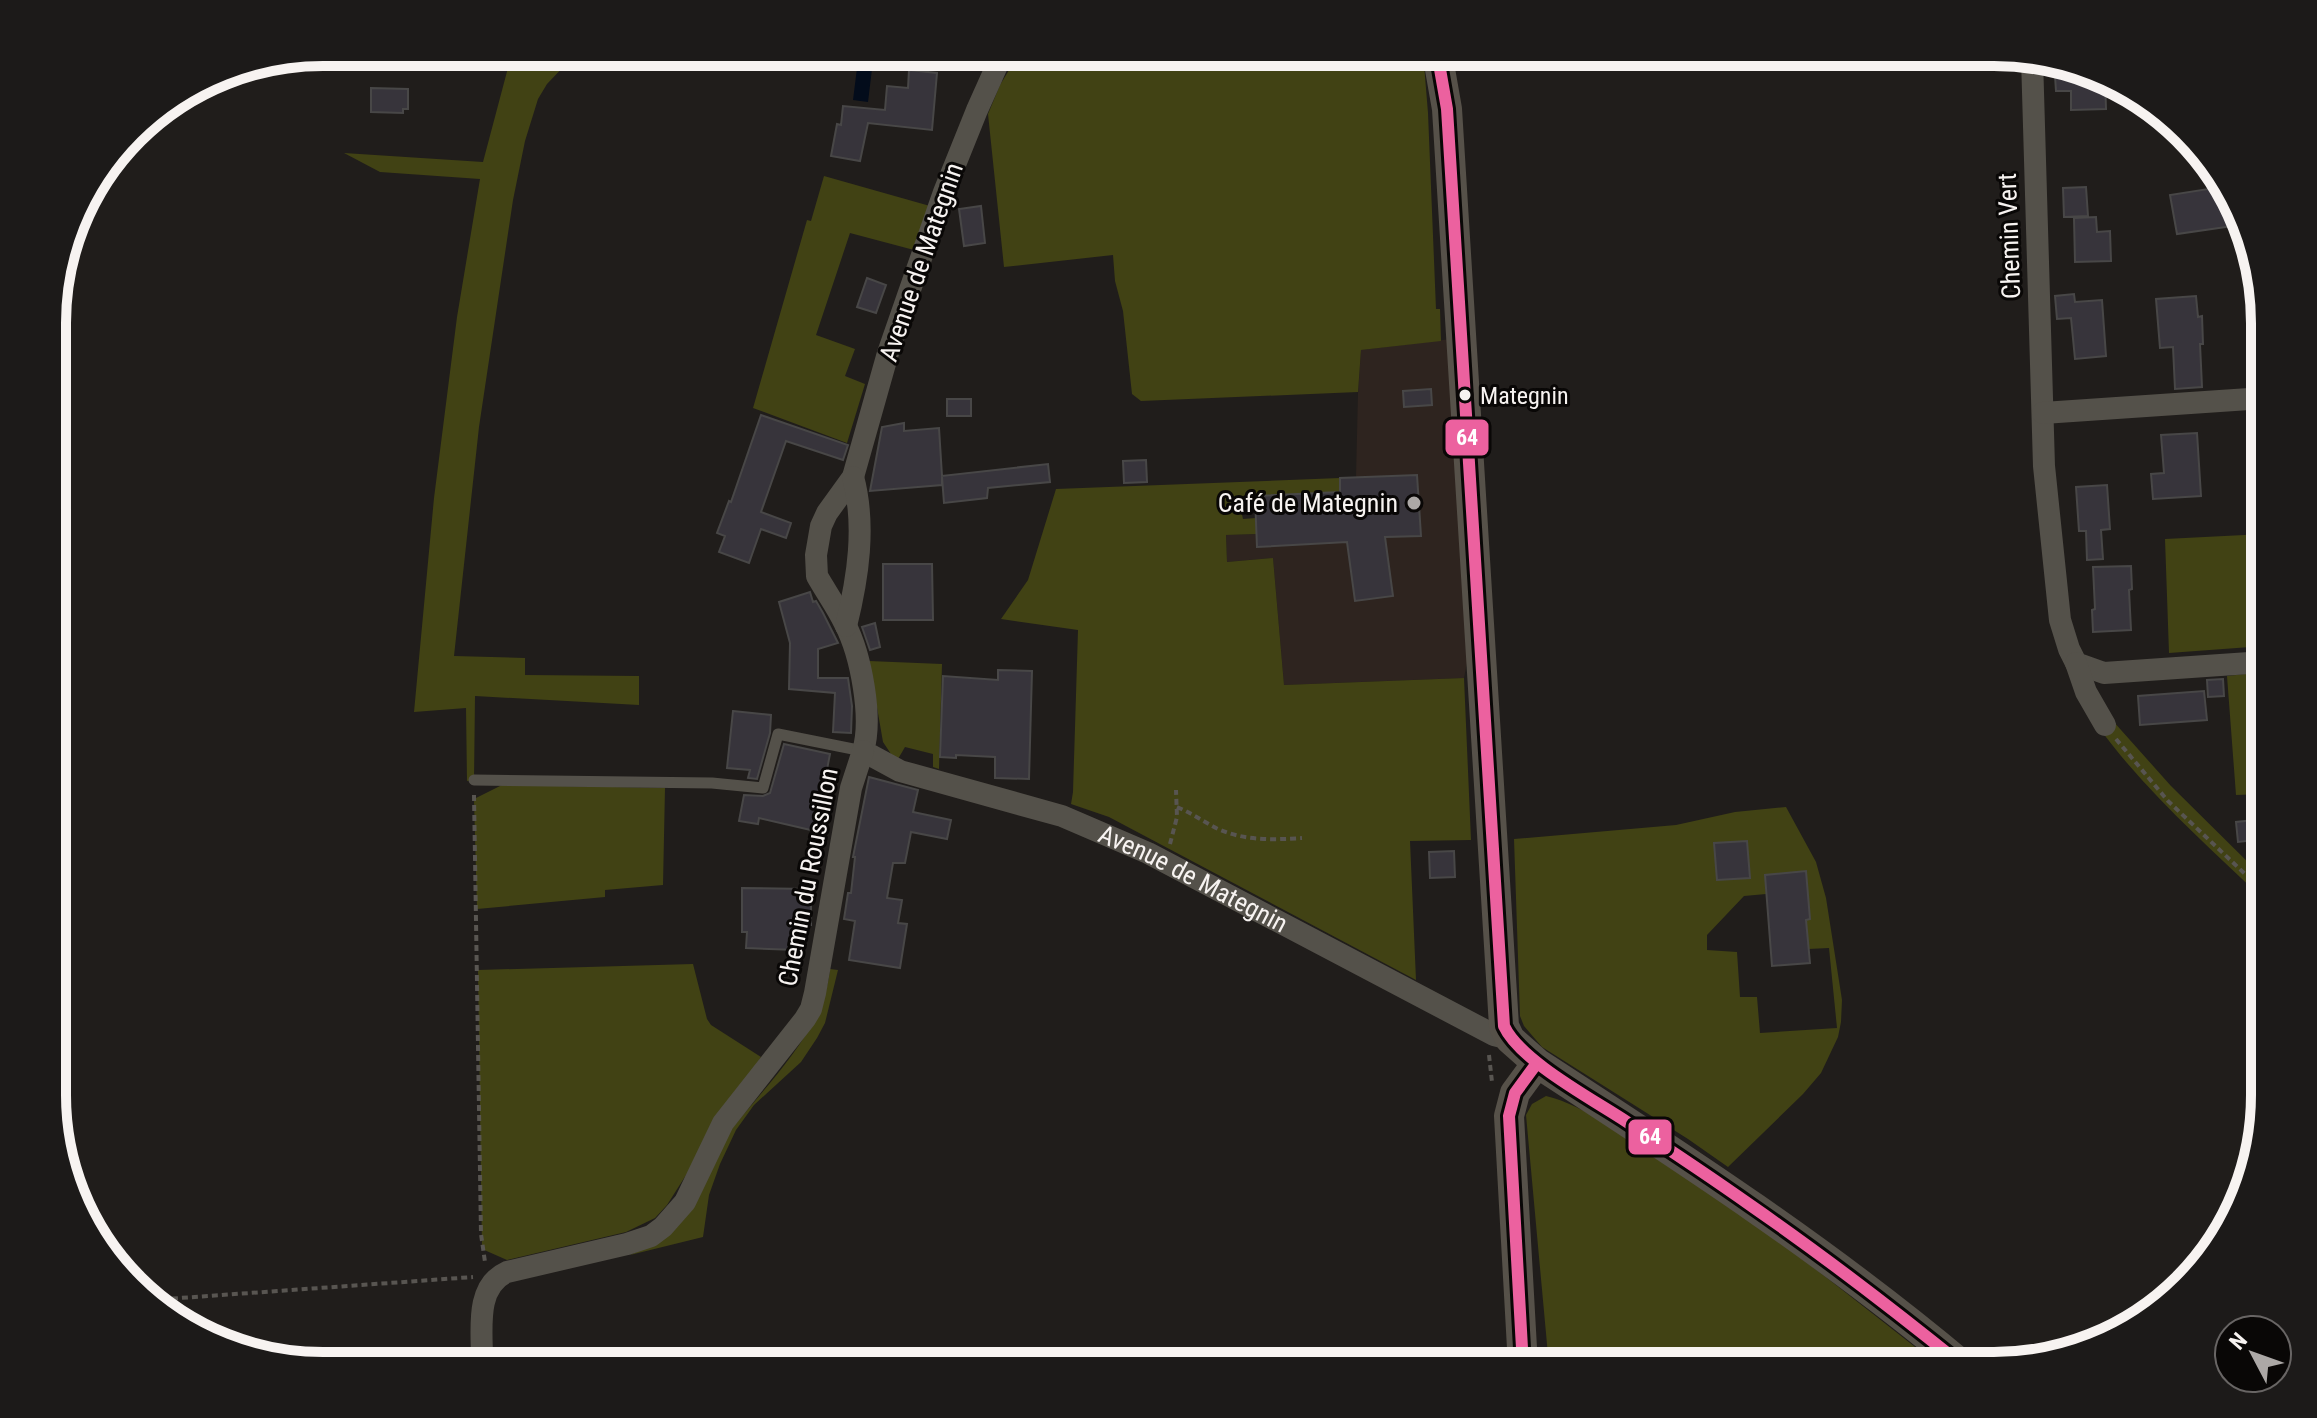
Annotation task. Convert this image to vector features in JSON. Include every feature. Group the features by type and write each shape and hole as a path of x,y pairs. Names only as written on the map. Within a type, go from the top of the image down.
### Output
{"main road":[{"path":"1439,66 1447,109 1504,1026 1510,1039 1537,1063 1757,1209 1944,1351"},
{"path":"1447,109 1455,66"},
{"path":"1522,1351 1509,1116 1515,1093 1537,1063"}],"street":[{"name":"Avenue de Mategnin","path":"997,66 944,192 888,353 853,477 821,526 816,555 817,576 846,626 864,688 867,729 863,751 900,771 1062,816 1165,861 1494,1035 1510,1039"},
{"name":"Chemin Vert","path":"2032,69 2044,466 2060,620 2086,692 2105,725"},
{"path":"2043,413 2250,399"},
{"name":"Avenue de Mategnin","path":"846,626 857,567 860,523 859,498 853,477"},
{"path":"2076,663 2104,673 2250,663"},
{"name":"Chemin du Roussillon","path":"490,1284 507,1272 651,1236 685,1202 723,1123 798,1031 811,1009 851,788 863,751"},
{"path":"482,1352 484,1304 490,1284"}],"lane":[{"name":"Avenue de Mategnin","path":"474,780 712,783 763,788 778,734 863,751"}],"path":[{"path":"2105,725 2168,801 2250,879"},
{"path":"474,780 481,1234 490,1284"},
{"path":"1165,861 1177,817 1176,790"},
{"path":"1177,807 1218,829 1244,838 1302,838"},
{"path":"167,1299 470,1276 490,1284"}],"shaded area":[{"path":"508,66 564,66 538,99 525,141 513,200 479,427 454,656 525,658 525,675 639,676 639,705 475,696 474,780 467,781 466,708 414,712 434,498 457,317 480,179 380,172 344,153 483,162"},
{"path":"1012,66 1424,66 1436,309 1440,309 1441,341 1361,350 1358,392 1141,401 1132,394 1113,255 1004,267 988,114"},
{"path":"824,176 930,206 914,250 850,233 816,335 855,349 845,376 865,384 847,443 753,408 807,220 811,221"},
{"path":"1451,339 1469,652 1464,678 1284,685 1273,558 1227,562 1226,535 1257,534 1255,496 1340,491 1340,478 1356,477 1361,350"},
{"path":"1340,478 1340,492 1255,496 1255,508 1241,510 1243,519 1256,518 1257,534 1226,535 1227,562 1273,558 1284,685 1464,678 1471,840 1410,841 1416,980 1109,817 1071,804 1078,630 1001,619 1028,580 1056,489"},
{"path":"2250,535 2250,647 2169,653 2165,539"},
{"path":"869,661 942,664 939,769 933,767 933,754 905,747 898,759 883,742"},
{"path":"2250,674 2250,794 2236,795 2227,676"},
{"path":"2113,721 2171,786 2250,864 2250,887 2137,775 2100,729"},
{"path":"502,785 665,788 663,885 605,890 605,897 477,909 474,799"},
{"path":"1786,807 1816,862 1826,898 1842,1000 1838,1037 1821,1073 1728,1167 1542,1047 1524,1026 1520,1016 1514,839 1676,825 1735,812","holes":["1806,871 1810,919 1806,920 1808,949 1829,948 1837,1028 1760,1033 1757,997 1740,997 1737,952 1707,950 1707,935 1744,896 1766,894 1765,875"]},
{"path":"693,964 711,1025 761,1057 667,1205 655,1218 626,1232 507,1260 482,1249 478,970"},
{"path":"830,969 838,970 825,1023 801,1062 754,1105 736,1130 709,1195 703,1237 630,1255 649,1246 713,1153 804,1038 825,993"},
{"path":"1546,1096 1577,1107 1608,1125 1748,1219 1920,1351 1548,1351 1526,1115 1532,1104"}],"water":[{"path":"857,68 872,69 868,102 853,100"}],"building":[{"path":"909,70 937,73 932,130 868,123 860,161 831,156 837,124 841,125 843,106 885,110 887,86 908,88"},
{"path":"2055,76 2062,76 2105,92 2106,109 2071,110 2071,91 2056,91"},
{"path":"371,88 408,89 408,109 403,109 403,113 371,112"},
{"path":"2086,187 2088,216 2064,217 2063,188"},
{"path":"2212,188 2231,226 2177,234 2170,195"},
{"path":"981,206 985,243 964,246 959,209"},
{"path":"2096,217 2097,232 2110,231 2111,261 2075,262 2074,218"},
{"path":"867,278 886,285 876,313 857,307"},
{"path":"2074,294 2075,302 2102,300 2106,356 2075,359 2071,318 2057,319 2055,296"},
{"path":"2196,296 2198,317 2202,316 2202,387 2175,389 2173,347 2160,348 2156,299"},
{"path":"1431,389 1432,405 1404,407 1403,391"},
{"path":"947,399 971,399 971,416 947,416"},
{"path":"761,415 848,445 843,460 786,441 761,512 791,523 786,538 761,529 749,563 719,552 725,536 717,533"},
{"path":"904,423 904,431 939,428 942,476 1048,464 1050,482 988,488 987,498 944,503 942,477 942,485 870,491 882,427"},
{"path":"2197,433 2201,496 2153,499 2151,474 2164,473 2161,435"},
{"path":"1146,460 1147,482 1124,483 1123,461"},
{"path":"1417,475 1421,536 1385,537 1393,596 1355,601 1347,542 1257,547 1255,496 1340,492 1340,478"},
{"path":"2107,485 2110,529 2101,530 2103,559 2087,560 2086,531 2079,531 2076,487"},
{"path":"883,564 932,564 933,620 883,620"},
{"path":"2131,566 2131,630 2093,632 2093,567"},
{"path":"810,592 838,643 818,649 818,678 848,678 852,706 851,733 833,732 835,693 789,689 790,643 779,602"},
{"path":"875,623 880,647 870,650 862,627"},
{"path":"998,670 1032,671 1029,779 995,778 995,757 940,757 943,676 998,680"},
{"path":"2223,679 2224,696 2208,697 2207,680"},
{"path":"2204,691 2207,720 2140,725 2138,696"},
{"path":"733,711 771,715 770,733 757,779 748,778 750,770 727,768"},
{"path":"784,744 830,754 815,831 759,818 758,824 739,821 744,795 763,796 770,793"},
{"path":"869,777 918,790 913,812 951,820 947,839 911,832 905,863 893,863 887,898 902,900 898,923 907,924 900,968 849,960 855,921 844,919"},
{"path":"2250,820 2250,841 2238,842 2236,822"},
{"path":"1747,841 1750,878 1717,880 1714,843"},
{"path":"1454,851 1455,877 1430,878 1429,852"},
{"path":"1806,871 1810,963 1772,966 1765,875"},
{"path":"742,888 808,889 811,925 798,925 796,950 746,948 747,932 742,932"}],"transit line":[{"name":"64","path":"1439,66 1447,109 1504,1026 1525,1053 1541,1066 1780,1226 1944,1351"},
{"name":"64","path":"1522,1351 1509,1116 1515,1093 1537,1063"}],"place":[{"name":"Mategnin","path":"1465,395"},
{"name":"Café de Mategnin","path":"1414,503"}]}
